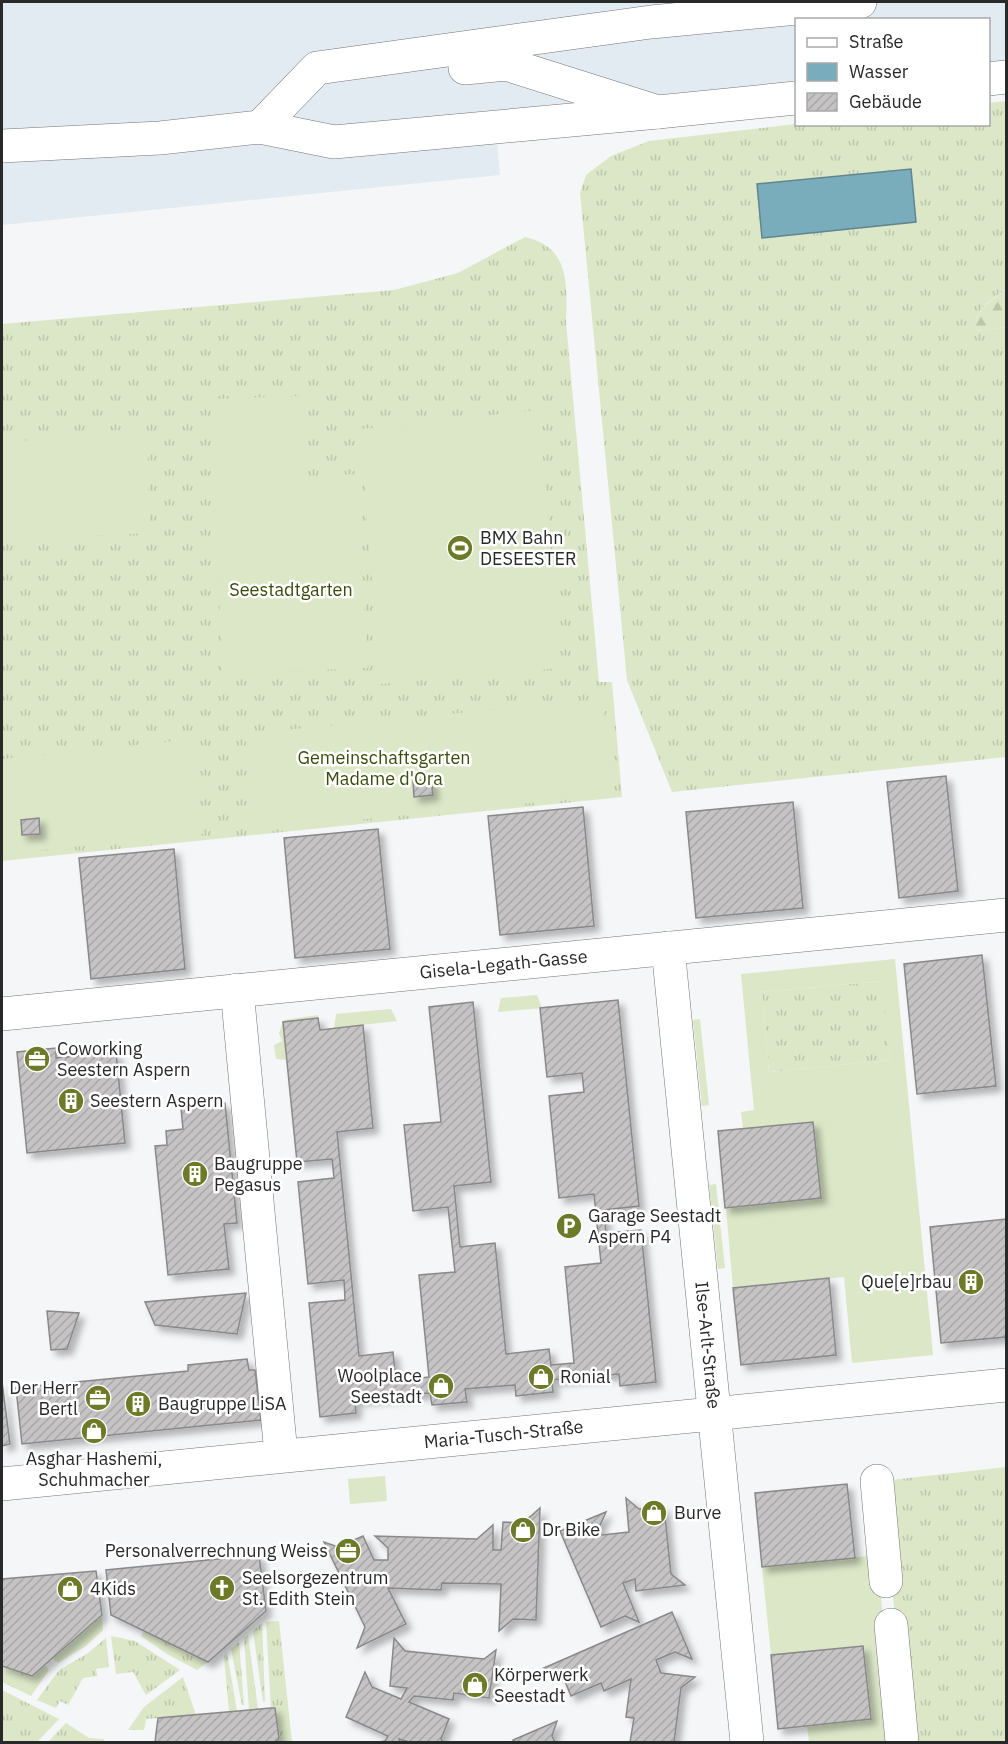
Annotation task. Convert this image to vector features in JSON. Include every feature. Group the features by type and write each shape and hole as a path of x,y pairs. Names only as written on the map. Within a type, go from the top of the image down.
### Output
{"street":[{"path":"260,127 317,68 692,10 860,2"},
{"path":"260,127 334,84 506,64 658,112"},
{"path":"990,79 1006,77"},
{"path":"2,146 160,138 260,127 334,142 795,98"},
{"name":"Gisela-Legath-Gasse","path":"2,1014 1006,915"},
{"name":"Ilse-Arlt-Straße","path":"668,948 747,1743"},
{"path":"237,990 280,1454"},
{"name":"Maria-Tusch-Straße","path":"2,1484 280,1454 1006,1384"},
{"path":"877,1481 886,1581"},
{"path":"891,1625 902,1743"}],"shaded area":[{"path":"2,2 1006,2 1006,91 990,93 990,18 795,18 795,111 497,141 500,175 2,225"}],"green space":[{"path":"1006,101 1006,289 980,311 976,331 1006,327 1006,757 672,792 627,680 580,193 586,175 611,156 649,141 795,124 795,126 990,126 990,103"},
{"path":"525,237 551,249 563,269 599,682 612,682 622,797 2,861 2,324 394,290 458,273"},
{"path":"1006,289 1006,327 975,331 980,312"},
{"name":"Seestadtgarten","path":"303,396 308,477 357,474 368,668 222,673 212,399"},
{"name":"BMX Bahn DESEESTER","path":"539,410 561,668 380,684 360,429"},
{"path":"147,427 150,533 2,540 2,443"},
{"name":"Gemeinschaftsgarten Madame d'Ora","path":"603,699 612,795 254,830 245,734"},
{"path":"193,739 203,834 2,854 2,759"},
{"path":"895,959 933,1355 852,1363 844,1277 733,1288 726,1208 821,1198 813,1122 743,1129 741,1112 754,1110 741,974","holes":["882,981 890,1060 769,1072 762,992"]},
{"path":"883,981 890,1060 769,1072 762,992"},
{"path":"537,995 542,1008 498,1012 501,998"},
{"path":"391,1009 397,1021 334,1028 336,1014"},
{"path":"318,1015 320,1030 284,1034 286,1060 276,1059 274,1045 282,1041 279,1033 284,1020"},
{"path":"700,1019 709,1105 702,1106 693,1020"},
{"path":"716,1184 725,1268 718,1269 709,1185"},
{"path":"1006,1467 1006,1742 907,1742 882,1481"},
{"path":"385,1476 387,1501 350,1504 348,1479"},
{"path":"870,1482 895,1742 809,1742 807,1726 871,1719 864,1646 771,1655 762,1567 868,1556"},
{"path":"102,1615 103,1630 86,1646 58,1663 53,1658"},
{"path":"279,1621 292,1742 275,1742 279,1738 275,1708 271,1708 266,1622"},
{"path":"262,1623 265,1701 263,1702 253,1631"},
{"path":"144,1631 208,1662 197,1670 167,1654 141,1636"},
{"path":"248,1635 258,1709 249,1710 244,1638"},
{"path":"111,1636 135,1641 180,1670 146,1695 133,1672 116,1674"},
{"path":"106,1638 109,1667 96,1669 97,1676 83,1678 68,1705 60,1701 56,1708 37,1700 59,1670 88,1653"},
{"path":"239,1642 244,1705 242,1705 231,1649"},
{"path":"227,1653 237,1711 229,1712 224,1656"},
{"path":"45,1665 49,1670 31,1696 2,1682 2,1666 32,1676"},
{"path":"183,1677 196,1715 146,1719 144,1730 128,1730 144,1707"},
{"path":"2,1690 59,1719 37,1742 2,1742"},
{"path":"66,1723 89,1738 104,1739 104,1742 48,1742"}],"water":[{"path":"911,169 916,222 762,238 757,184"}],"building":[{"path":"946,776 958,891 899,898 887,782"},
{"path":"431,779 433,795 414,797 413,781"},
{"path":"793,802 803,908 696,918 686,812"},
{"path":"583,807 594,926 500,935 488,816"},
{"path":"39,818 40,834 22,835 21,820"},
{"path":"378,829 390,949 295,958 284,838"},
{"path":"174,849 185,969 91,979 79,858"},
{"path":"982,955 996,1086 917,1094 904,964"},
{"path":"618,1000 639,1206 604,1210 606,1233 641,1230 656,1382 620,1386 619,1374 552,1380 553,1392 516,1396 515,1385 465,1389 467,1402 432,1405 430,1393 355,1400 356,1413 320,1417 309,1303 345,1300 344,1280 308,1284 298,1182 334,1178 332,1159 297,1162 283,1022 318,1018 320,1030 363,1025 373,1128 337,1132 359,1356 393,1352 396,1381 429,1377 419,1275 455,1272 448,1207 413,1211 404,1125 441,1122 429,1007 473,1002 491,1182 454,1186 460,1247 495,1243 506,1354 549,1349 551,1365 574,1363 565,1267 601,1263 594,1194 559,1198 549,1096 584,1092 582,1073 547,1077 540,1008"},
{"name":"Seestern Aspern","path":"56,1048 56,1058 116,1052 125,1143 27,1153 17,1052"},
{"name":"Baugruppe Pegasus","path":"225,1103 237,1223 224,1224 229,1269 168,1275 155,1146 167,1145 166,1131 183,1129 181,1108"},
{"path":"813,1122 821,1198 725,1208 718,1131"},
{"name":"Que[e]rbau","path":"1006,1219 1006,1337 941,1343 930,1227"},
{"path":"829,1278 836,1355 741,1365 733,1288"},
{"path":"246,1293 237,1334 155,1325 145,1302"},
{"path":"47,1311 79,1313 67,1349 51,1350"},
{"name":"Baugruppe LiSA","path":"247,1359 249,1370 255,1370 261,1420 22,1444 16,1388 188,1371 188,1365"},
{"path":"2,1382 10,1444 2,1446"},
{"path":"847,1484 855,1558 762,1567 755,1493"},
{"path":"626,1498 639,1509 664,1507 671,1574 685,1585 636,1591 635,1579 623,1583 639,1622 625,1616 601,1627 560,1531 606,1512 599,1528 602,1535 629,1532"},
{"path":"540,1508 536,1620 513,1619 499,1631 501,1584 442,1583 441,1590 388,1588 406,1624 357,1648 365,1627 324,1542 338,1547 363,1536 374,1560 388,1560 388,1548 375,1536 477,1539 493,1525 493,1550 501,1550 503,1522 523,1523"},
{"path":"259,1555 266,1611 208,1662 111,1615 106,1570"},
{"path":"96,1571 102,1615 32,1676 2,1666 2,1579"},
{"path":"672,1612 692,1659 675,1652 656,1660 661,1673 695,1677 681,1688 674,1742 630,1742 634,1718 626,1717 631,1679 604,1691 601,1683 571,1696 562,1674 544,1668"},
{"path":"394,1638 405,1651 484,1659 496,1650 489,1698 454,1693 453,1700 414,1696 409,1702 449,1719 441,1739 443,1742 409,1742 399,1739 400,1742 379,1742 385,1741 388,1736 346,1717 365,1672 372,1687 401,1699 407,1688 390,1686"},
{"path":"863,1646 871,1719 778,1729 771,1655"},
{"path":"275,1708 279,1738 275,1742 155,1742 158,1718"},
{"path":"557,1721 552,1736 555,1742 515,1742 513,1740"}],"place":[{"name":"BMX Bahn DESEESTER","path":"460,548"},
{"name":"Coworking Seestern Aspern","path":"37,1059"},
{"name":"Seestern Aspern","path":"71,1101"},
{"name":"Baugruppe Pegasus","path":"195,1174"},
{"name":"Garage Seestadt Aspern P4","path":"569,1226"},
{"name":"Que[e]rbau","path":"971,1282"},
{"name":"Ronial","path":"541,1377"},
{"name":"Woolplace Seestadt","path":"441,1386"},
{"name":"Der Herr Bertl","path":"98,1398"},
{"name":"Baugruppe LiSA","path":"138,1404"},
{"name":"Asghar Hashemi, Schuhmacher","path":"94,1431"},
{"name":"Burve","path":"654,1513"},
{"name":"Dr Bike","path":"523,1530"},
{"name":"Personalverrechnung Weiss","path":"348,1551"},
{"name":"Seelsorgezentrum St. Edith Stein","path":"222,1588"},
{"name":"4Kids","path":"70,1589"},
{"name":"Körperwerk Seestadt","path":"475,1685"}]}
